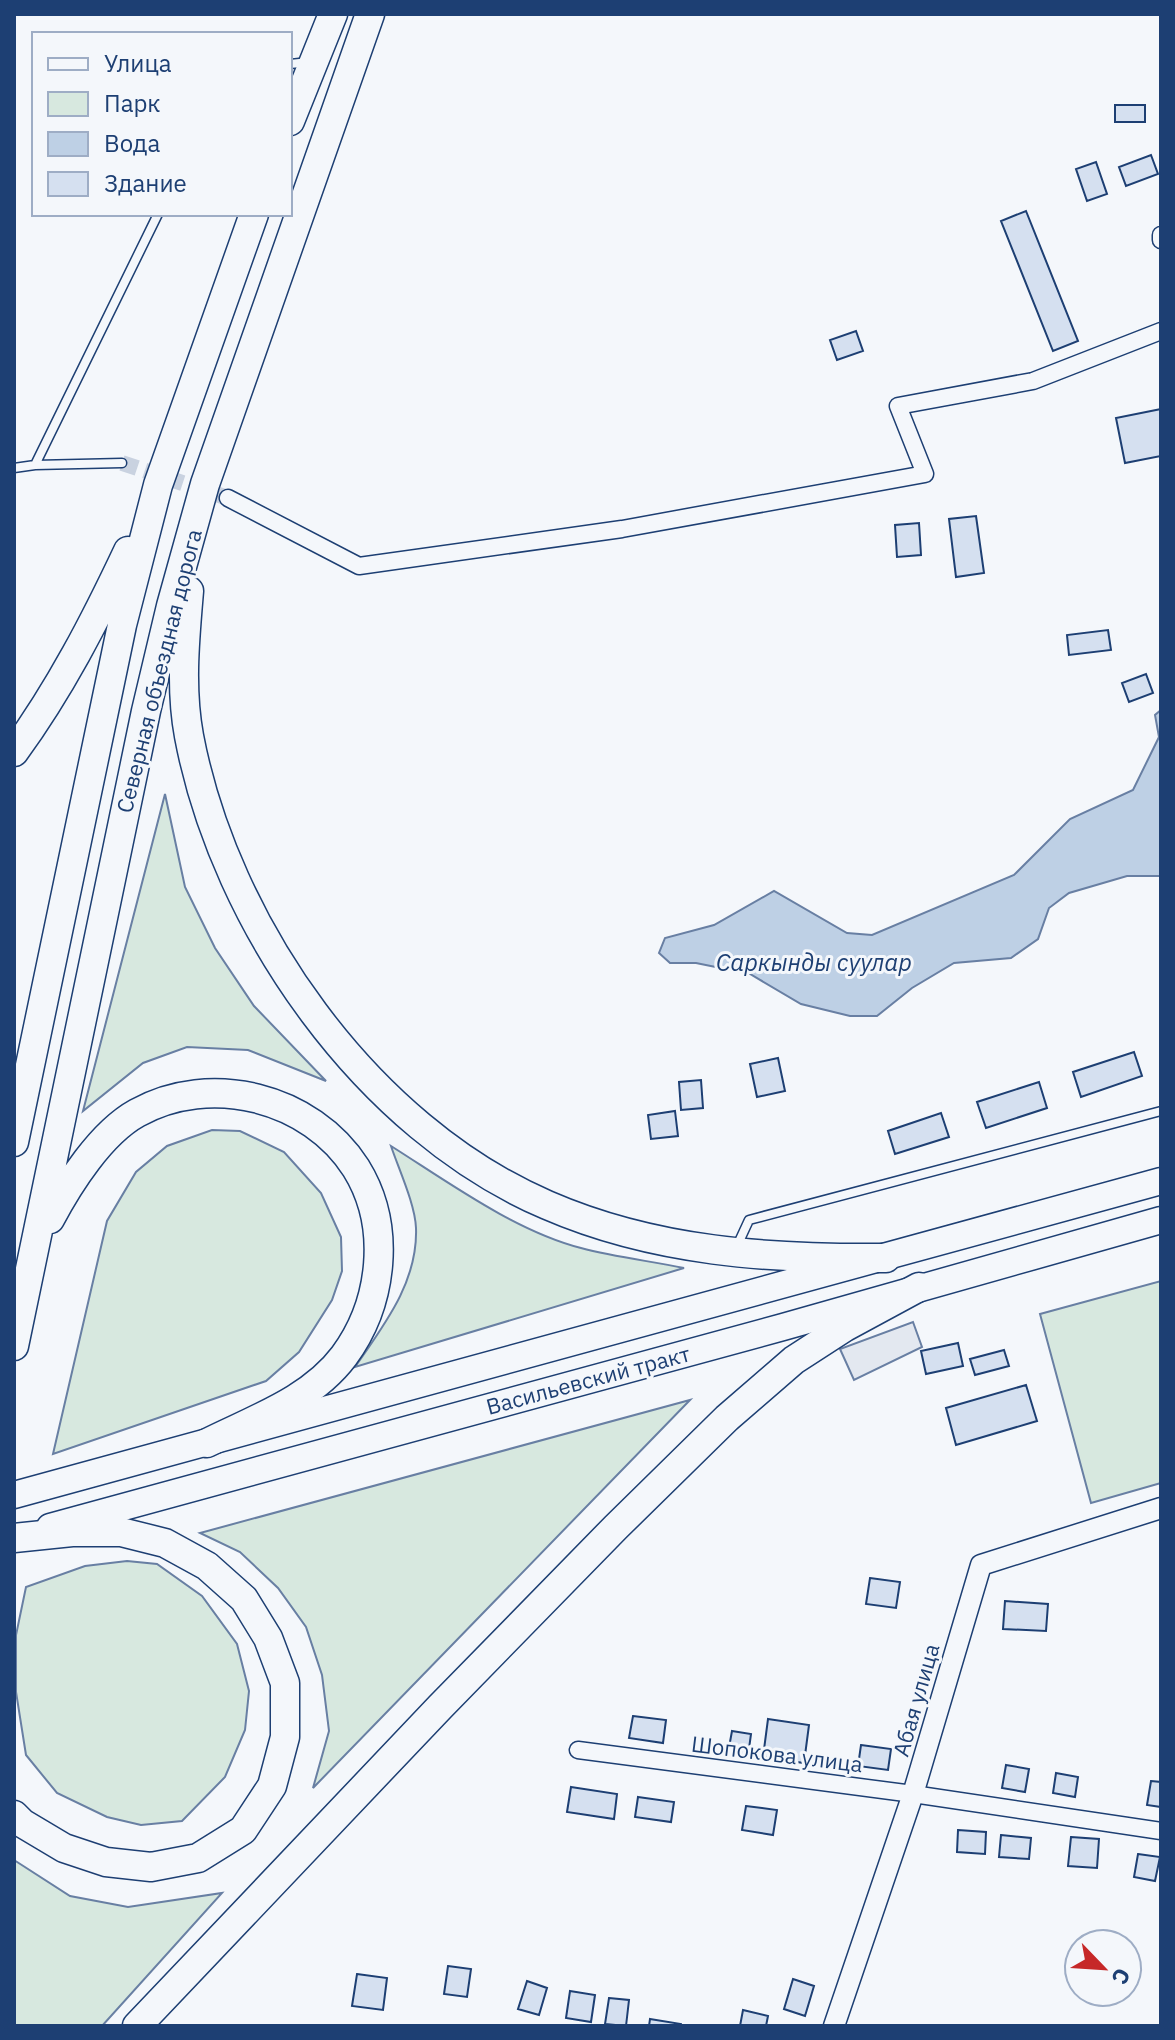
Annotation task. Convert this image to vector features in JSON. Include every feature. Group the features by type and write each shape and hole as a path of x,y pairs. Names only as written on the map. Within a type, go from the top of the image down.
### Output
{"highway":[{"path":"292,111 302,63 333,14"},
{"name":"Северная объездная дорога","path":"14,1346 146,711 171,606 217,491 370,14"},
{"name":"Северная объездная дорога","path":"14,1142 122,625 158,485 253,216"},
{"path":"14,752 39,718 81,648 158,485"},
{"path":"217,491 191,578 183,655 188,734 209,812 241,891 274,955 320,1022 371,1081 430,1133 490,1175 547,1205 618,1230 686,1247 813,1258 886,1258"},
{"path":"28,1280 46,1226 68,1184 98,1146 136,1113 184,1095 229,1092 278,1104 323,1131 356,1168 375,1214 380,1259 370,1310 343,1357 304,1394 207,1443"},
{"path":"137,2026 440,1707 727,1418 794,1360 845,1327 919,1287"},
{"path":"14,1538 72,1532 121,1532 165,1543 207,1566 244,1599 268,1638 285,1683 285,1737 272,1786 243,1830 198,1858 151,1867 106,1862 64,1848 14,1815"}],"main road":[{"name":"Васильевский тракт","path":"14,1495 1161,1181"},
{"name":"Васильевский тракт","path":"14,1538 1161,1220"},
{"path":"783,1286 795,1323"}],"street":[{"path":"217,491 359,566 637,527 925,474 898,406 1033,381 1161,331"},
{"name":"Абая улица","path":"834,2026 913,1794 981,1565 1161,1508"},
{"name":"Шопокова улица","path":"578,1750 913,1794 1161,1831"}],"lane":[{"path":"35,465 157,216"},
{"path":"14,468 122,463"},
{"path":"734,1252 749,1220 1161,1111"}],"green space":[{"path":"165,794 185,887 215,948 254,1006 326,1081 248,1050 187,1047 143,1063 83,1111"},
{"path":"212,1130 240,1131 284,1152 321,1193 341,1237 342,1271 332,1300 299,1352 266,1381 53,1454 107,1221 136,1172 167,1146"},
{"path":"391,1146 483,1204 531,1230 581,1248 684,1268 355,1367 397,1302 415,1248 413,1208"},
{"path":"1161,1281 1161,1483 1091,1503 1040,1314"},
{"path":"690,1400 313,1788 329,1731 322,1675 306,1627 278,1588 240,1552 200,1533"},
{"path":"127,1561 157,1564 202,1596 237,1644 249,1691 245,1730 225,1777 182,1821 141,1825 107,1817 57,1793 26,1755 16,1692 16,1635 26,1587 85,1566"},
{"path":"14,1860 70,1896 128,1907 222,1893 102,2026 14,2026"}],"shaded area":[{"path":"913,1322 922,1347 854,1380 840,1349"}],"water":[{"name":"Саркынды суулар","path":"1161,710 1161,876 1127,876 1069,893 1049,908 1038,939 1011,958 954,963 912,988 877,1016 850,1016 801,1004 750,974 696,963 670,963 659,953 665,938 714,925 774,891 847,933 872,935 1014,875 1070,819 1133,790 1159,737 1155,715"}],"building":[{"path":"1115,105 1145,105 1145,122 1115,122"},
{"path":"1151,155 1158,174 1126,186 1119,167"},
{"path":"1096,162 1107,194 1087,201 1076,169"},
{"path":"1026,211 1078,341 1053,351 1001,221"},
{"path":"856,331 863,351 837,360 830,340"},
{"path":"1161,409 1161,456 1125,463 1116,418"},
{"path":"976,516 984,573 956,577 949,519"},
{"path":"919,523 921,555 897,557 895,525"},
{"path":"1108,630 1111,650 1069,655 1067,635"},
{"path":"1146,674 1153,693 1129,702 1122,683"},
{"path":"1134,1052 1142,1076 1081,1097 1073,1072"},
{"path":"778,1058 785,1091 757,1097 750,1064"},
{"path":"701,1080 703,1108 681,1110 679,1082"},
{"path":"1039,1082 1047,1108 986,1128 977,1102"},
{"path":"675,1111 678,1136 651,1139 648,1115"},
{"path":"941,1113 949,1137 895,1154 888,1131"},
{"path":"958,1343 963,1366 926,1374 921,1351"},
{"path":"1004,1350 1009,1366 975,1375 970,1359"},
{"path":"1026,1385 1037,1421 956,1445 946,1408"},
{"path":"870,1578 900,1582 896,1608 866,1604"},
{"path":"1005,1601 1048,1604 1046,1631 1003,1629"},
{"path":"633,1716 666,1720 663,1743 629,1738"},
{"path":"768,1719 809,1725 804,1763 763,1757"},
{"path":"732,1731 751,1734 748,1756 728,1753"},
{"path":"861,1745 891,1749 888,1770 858,1766"},
{"path":"1006,1765 1029,1769 1025,1792 1002,1788"},
{"path":"1056,1773 1078,1777 1075,1797 1053,1793"},
{"path":"1151,1781 1161,1782 1161,1807 1147,1805"},
{"path":"571,1787 617,1794 614,1819 567,1812"},
{"path":"638,1797 674,1802 671,1822 635,1817"},
{"path":"746,1806 777,1810 773,1835 742,1830"},
{"path":"958,1830 986,1832 985,1854 957,1852"},
{"path":"1001,1835 1031,1838 1029,1859 999,1857"},
{"path":"1071,1837 1099,1839 1097,1868 1068,1866"},
{"path":"1138,1854 1160,1857 1155,1881 1134,1877"},
{"path":"448,1966 471,1969 467,1997 444,1994"},
{"path":"357,1974 387,1978 383,2010 352,2006"},
{"path":"793,1979 814,1986 805,2016 784,2009"},
{"path":"527,1981 547,1988 539,2015 518,2009"},
{"path":"570,1991 595,1995 591,2022 566,2018"},
{"path":"609,1998 629,2000 626,2026 605,2024"},
{"path":"743,2010 768,2016 766,2026 740,2026"},
{"path":"650,2019 681,2024 681,2026 649,2026"}],"tunnel":[{"path":"122,463 228,498"}]}
